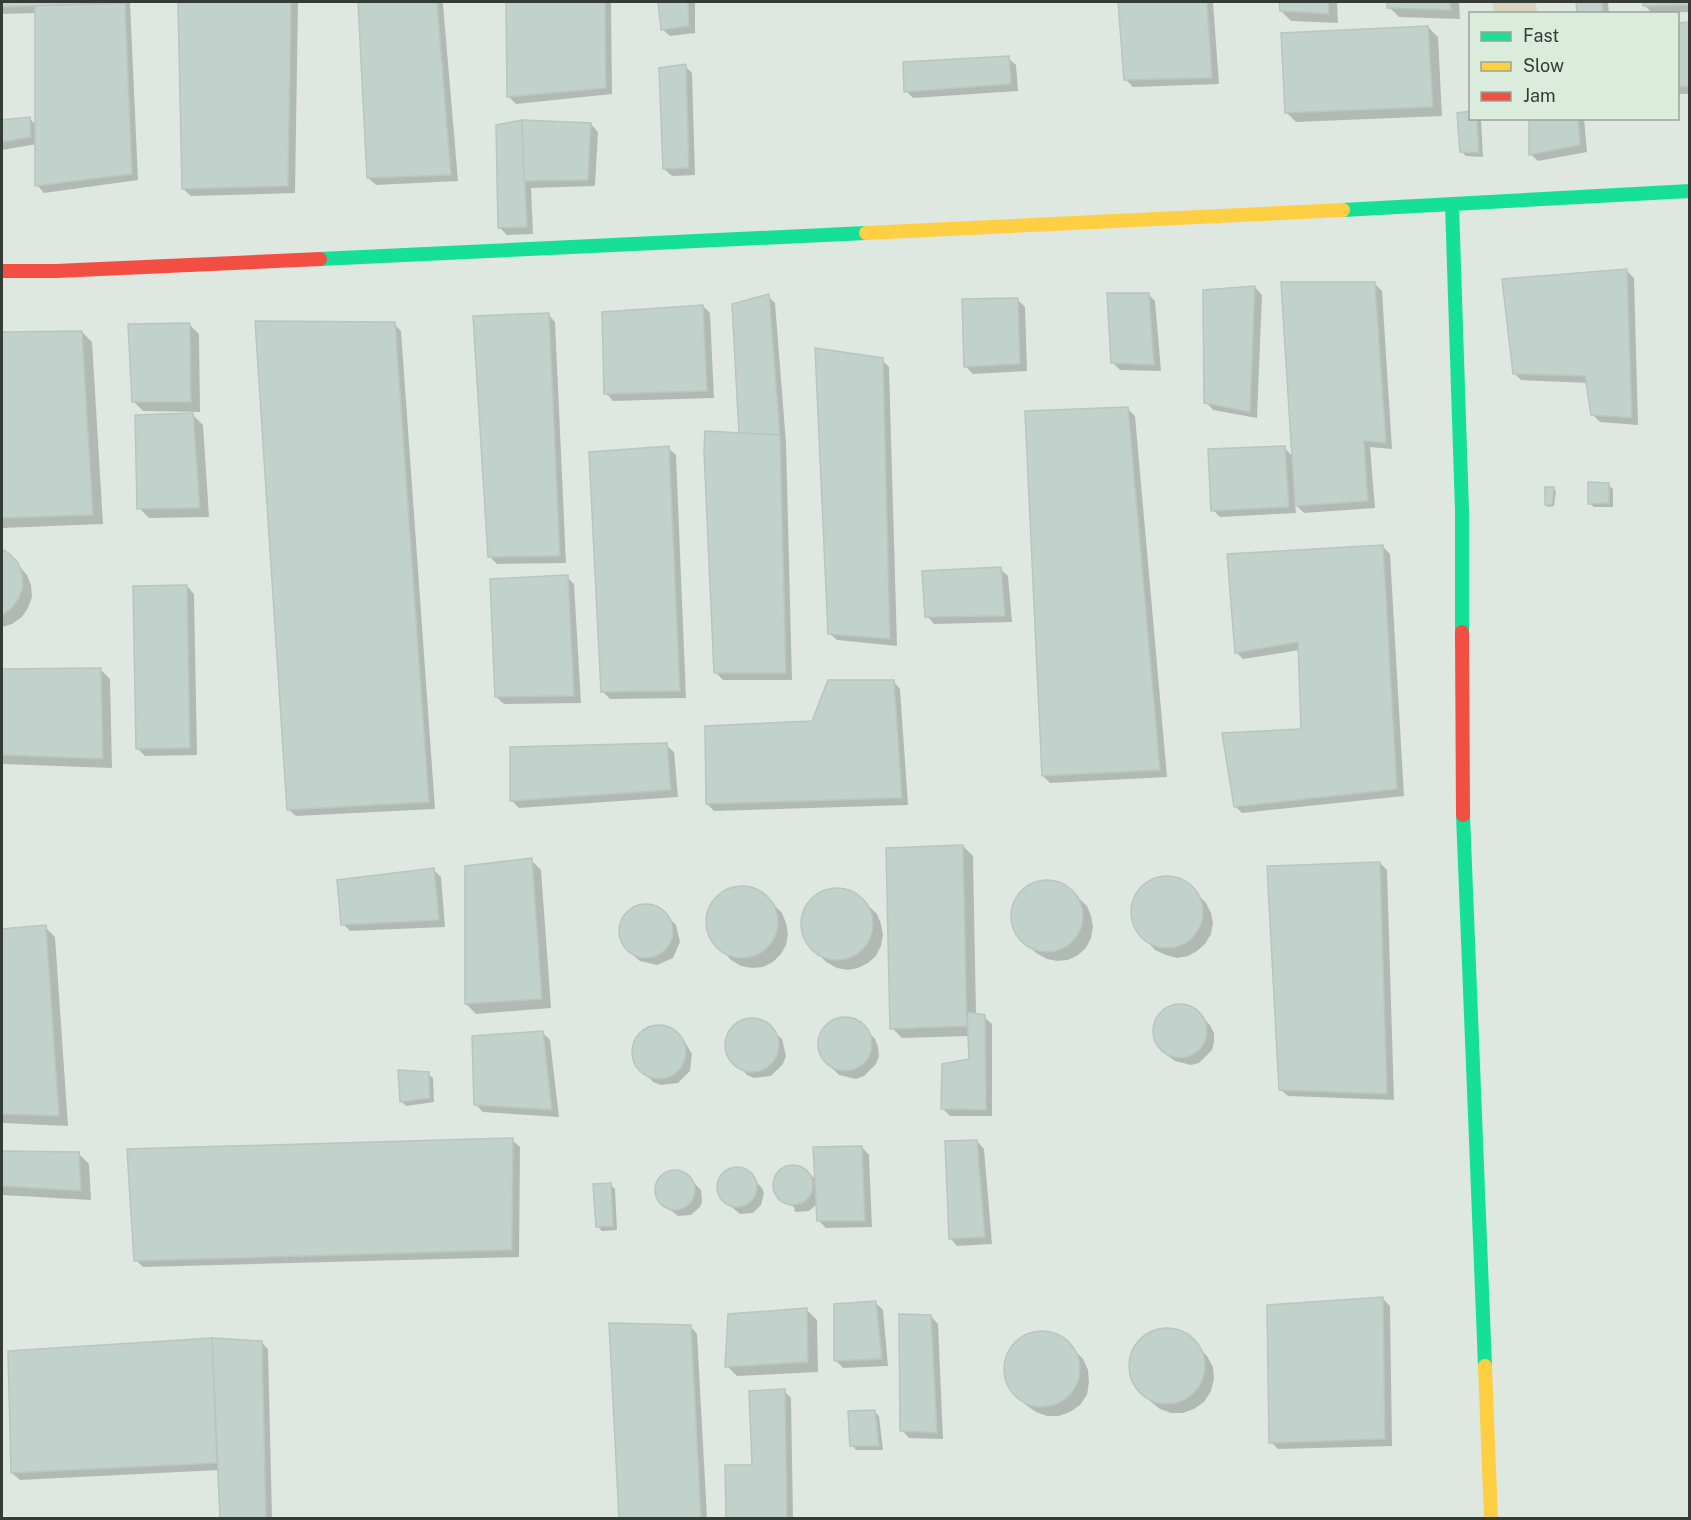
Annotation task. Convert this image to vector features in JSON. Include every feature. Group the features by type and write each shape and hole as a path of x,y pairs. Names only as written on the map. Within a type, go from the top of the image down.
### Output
{"street":[{"path":"2,271 56,271 1452,205 1689,191"},
{"path":"1452,205 1462,511 1463,805 1491,1518"}],"shaded area":[{"path":"1493,2 1536,2 1537,12 1493,12"}],"building":[{"path":"2,2 125,2 125,3 2,7"},
{"path":"178,2 291,2 288,186 182,189"},
{"path":"358,2 437,2 451,175 367,178"},
{"path":"506,2 605,2 606,88 507,97"},
{"path":"658,2 688,2 689,26 661,30"},
{"path":"1118,2 1207,2 1212,78 1124,80"},
{"path":"1279,2 1328,2 1329,14 1280,11"},
{"path":"1387,2 1450,2 1451,10 1387,8"},
{"path":"1576,2 1602,2 1603,12 1577,12"},
{"path":"1643,2 1690,2 1690,5 1643,6"},
{"path":"125,3 132,174 35,186 35,6"},
{"path":"1690,22 1690,86 1679,87 1679,23"},
{"path":"1428,26 1433,107 1285,113 1281,33"},
{"path":"1009,56 1011,84 904,92 903,62"},
{"path":"686,64 689,168 663,169 659,68"},
{"path":"1469,111 1469,120 1477,120 1479,153 1460,152 1457,113"},
{"path":"30,117 31,137 2,142 2,120"},
{"path":"522,120 527,227 498,228 496,125"},
{"path":"522,120 591,123 588,180 524,181"},
{"path":"1529,120 1578,120 1580,145 1529,155"},
{"path":"1627,269 1632,418 1591,415 1585,376 1513,374 1502,279"},
{"path":"1281,282 1375,282 1386,443 1364,441 1368,501 1295,506"},
{"path":"1255,286 1250,412 1204,403 1203,290"},
{"path":"1107,293 1149,293 1154,365 1111,363"},
{"path":"769,294 780,435 739,433 732,304"},
{"path":"1018,298 1020,364 964,367 962,299"},
{"path":"703,305 707,391 604,394 602,312"},
{"path":"549,313 560,556 488,557 473,316"},
{"path":"255,321 395,322 429,802 287,810"},
{"path":"190,323 191,402 132,402 128,324"},
{"path":"82,331 93,515 2,518 2,332"},
{"path":"815,348 883,358 890,639 828,634"},
{"path":"1128,407 1160,770 1042,776 1025,411"},
{"path":"193,413 200,508 137,509 135,415"},
{"path":"705,431 780,435 786,673 714,673"},
{"path":"669,446 680,691 601,692 589,452"},
{"path":"1285,446 1289,507 1211,511 1208,449"},
{"path":"1588,482 1609,483 1609,503 1588,504"},
{"path":"1545,487 1554,487 1552,505 1545,505"},
{"path":"1383,545 1397,789 1234,807 1222,733 1301,729 1298,642 1235,653 1227,554"},
{"path":"2,549 18,563 23,586 12,608 2,615"},
{"path":"1001,567 1005,616 925,617 922,571"},
{"path":"568,575 574,696 495,697 490,579"},
{"path":"187,585 190,748 136,749 133,586"},
{"path":"101,668 103,759 2,755 2,669"},
{"path":"828,680 894,680 902,798 706,804 705,726 812,721"},
{"path":"667,743 671,790 510,801 510,747"},
{"path":"963,845 967,1026 890,1029 886,848"},
{"path":"532,858 542,999 465,1004 465,866"},
{"path":"1380,862 1387,1094 1279,1090 1267,866"},
{"path":"434,868 439,920 341,925 337,880"},
{"path":"1167,876 1187,882 1197,892 1203,912 1197,932 1187,942 1167,948 1147,942 1137,932 1131,912 1137,892 1147,882"},
{"path":"1047,880 1061,883 1073,890 1080,902 1083,916 1080,930 1073,942 1061,949 1047,952 1033,949 1021,942 1014,930 1011,916 1014,902 1021,890 1033,883"},
{"path":"742,886 762,892 772,902 778,922 772,942 762,952 742,958 722,952 712,942 706,922 712,902 722,892"},
{"path":"837,888 851,891 863,898 870,910 873,924 870,938 863,950 851,957 837,960 823,957 811,950 804,938 801,924 804,910 811,898 823,891"},
{"path":"641,904 651,904 661,908 669,916 673,931 669,946 661,954 651,958 641,958 631,954 623,946 619,936 619,926 623,916 631,908"},
{"path":"46,925 59,1116 2,1114 2,929"},
{"path":"1175,1004 1185,1004 1195,1008 1203,1016 1207,1031 1203,1046 1195,1054 1185,1058 1175,1058 1165,1054 1157,1046 1153,1036 1153,1026 1157,1016 1165,1008"},
{"path":"967,1012 985,1015 986,1110 941,1109 942,1064 969,1059"},
{"path":"840,1017 850,1017 860,1021 868,1029 872,1044 868,1059 860,1067 850,1071 840,1071 830,1067 822,1059 818,1049 818,1039 822,1029 830,1021"},
{"path":"747,1018 757,1018 767,1022 775,1030 779,1045 775,1060 767,1068 757,1072 747,1072 737,1068 729,1060 725,1050 725,1040 729,1030 737,1022"},
{"path":"654,1025 664,1025 674,1029 682,1037 686,1052 682,1067 674,1075 664,1079 654,1079 644,1075 636,1067 632,1057 632,1047 636,1037 644,1029"},
{"path":"543,1031 552,1110 474,1105 472,1036"},
{"path":"398,1070 429,1072 430,1098 400,1102"},
{"path":"513,1138 512,1250 134,1261 127,1149"},
{"path":"977,1140 985,1237 949,1239 945,1141"},
{"path":"862,1146 865,1221 817,1221 813,1147"},
{"path":"2,1151 79,1152 81,1191 2,1186"},
{"path":"793,1165 801,1166 807,1171 812,1177 812,1193 807,1199 801,1204 793,1205 785,1204 779,1199 774,1193 773,1185 774,1177 779,1171 785,1166"},
{"path":"737,1167 745,1168 751,1173 756,1179 756,1195 751,1201 745,1206 737,1207 729,1206 723,1201 718,1195 717,1187 718,1179 723,1173 729,1168"},
{"path":"675,1170 683,1171 689,1176 694,1182 694,1198 689,1204 683,1209 675,1210 667,1209 661,1204 656,1198 655,1190 656,1182 661,1176 667,1171"},
{"path":"611,1183 613,1226 596,1227 593,1184"},
{"path":"1383,1297 1385,1439 1269,1443 1267,1305"},
{"path":"876,1301 882,1359 834,1361 834,1304"},
{"path":"807,1308 808,1362 725,1367 728,1314"},
{"path":"899,1314 931,1315 937,1433 900,1431"},
{"path":"609,1323 691,1325 701,1518 619,1518"},
{"path":"1167,1328 1181,1331 1194,1339 1202,1352 1205,1366 1202,1380 1194,1393 1181,1401 1167,1404 1153,1401 1140,1393 1132,1380 1129,1366 1132,1352 1140,1339 1153,1331"},
{"path":"1042,1331 1056,1334 1069,1342 1077,1355 1080,1369 1077,1383 1069,1396 1056,1404 1042,1407 1028,1404 1015,1396 1007,1383 1004,1369 1007,1355 1015,1342 1028,1334"},
{"path":"212,1338 262,1341 266,1518 220,1518"},
{"path":"212,1338 217,1463 11,1473 8,1351"},
{"path":"785,1389 787,1518 726,1518 725,1465 752,1465 749,1391"},
{"path":"875,1410 879,1446 850,1446 848,1411"}],"traffic: fast":[{"path":"1343,210 1690,191"},
{"path":"1452,205 1462,511 1462,632"},
{"path":"320,259 866,233"},
{"path":"1463,815 1485,1366"}],"traffic: slow":[{"path":"866,233 1343,210"},
{"path":"1485,1366 1491,1518"}],"traffic: jam":[{"path":"2,271 56,271 320,259"},
{"path":"1462,632 1463,815"}]}
